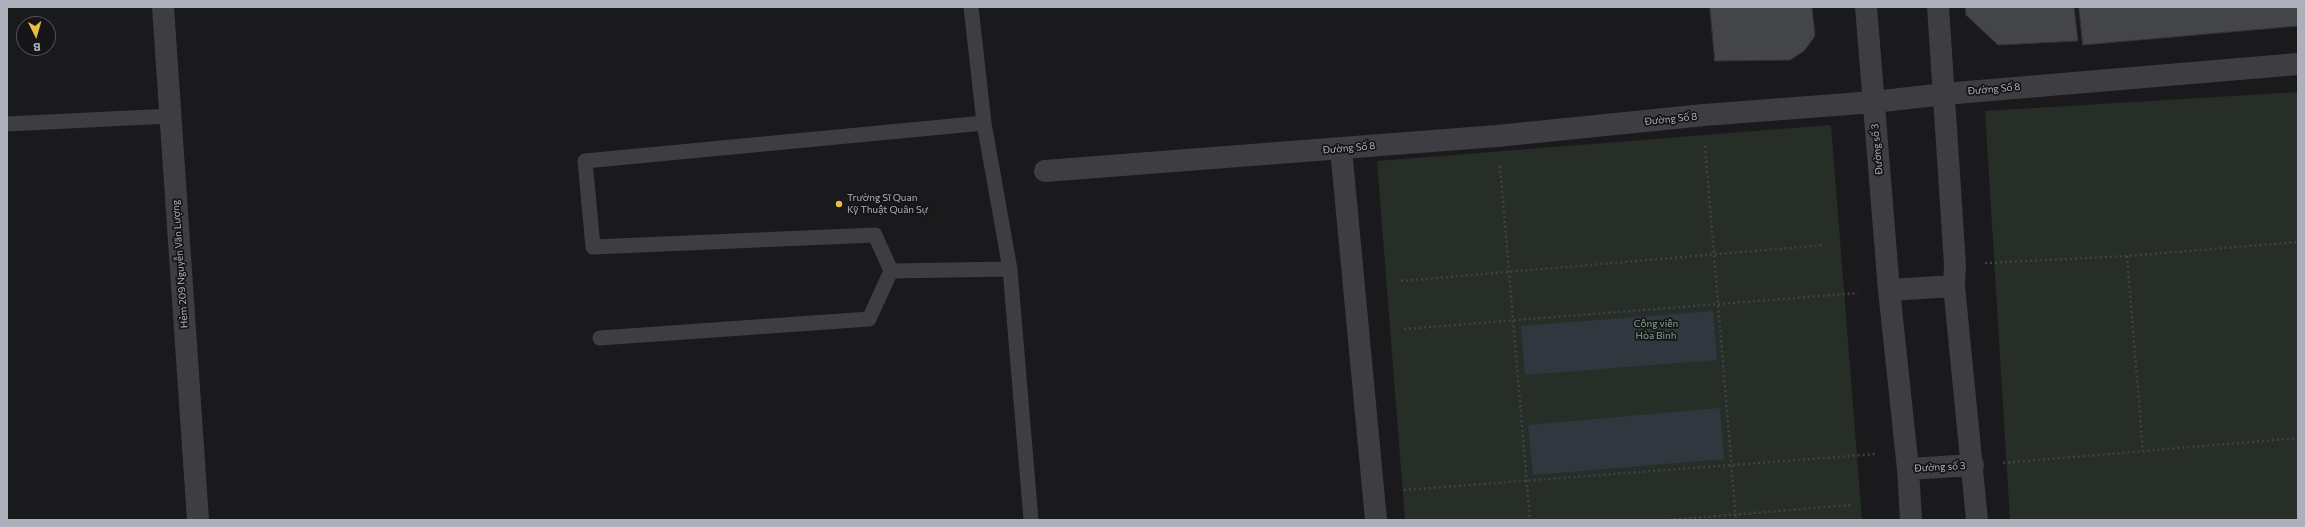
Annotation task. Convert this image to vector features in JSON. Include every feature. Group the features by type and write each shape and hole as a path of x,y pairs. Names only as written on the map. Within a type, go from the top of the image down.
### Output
{"street":[{"name":"Hẻm 209 Nguyễn Văn Lượng","path":"163,7 198,520"},
{"name":"Đường số 3","path":"1866,7 1889,290 1907,461 1911,520"},
{"name":"Đường số 3","path":"1938,7 1955,265 1954,286 1977,520"},
{"name":"Đường Số 8","path":"1045,171 1341,149 1704,115 1874,102 1944,94 2298,64"},
{"path":"1341,149 1376,520"},
{"path":"1889,290 1954,286"},
{"name":"Đường số 3","path":"1907,461 1972,465"}],"lane":[{"path":"971,7 984,123 1010,269 1031,520"},
{"path":"7,124 170,116"},
{"path":"600,338 869,319 891,271 875,235 593,247 585,161 984,123"},
{"path":"891,271 1010,269"}],"path":[{"path":"1704,140 1736,520"},
{"path":"1500,163 1530,520"},
{"path":"1955,265 2127,256 2298,242"},
{"path":"1401,281 1825,245"},
{"path":"2127,256 2143,452"},
{"path":"1404,329 1889,290"},
{"path":"1972,465 2298,438"},
{"path":"1373,493 1731,464 1907,461"},
{"path":"1669,520 1850,505"}],"green space":[{"path":"2298,92 2298,520 2010,520 1985,111"},
{"name":"Công viên Hòa Bình","path":"1831,125 1862,520 1405,520 1377,161"}],"shaded area":[{"path":"1713,311 1717,360 1525,375 1521,326"},
{"path":"1720,408 1724,459 1533,475 1528,425"}],"building":[{"path":"1710,7 1812,7 1815,36 1804,51 1790,60 1715,61"},
{"path":"1966,7 2074,7 2078,41 1998,45 1966,15"},
{"path":"2079,7 2298,7 2298,26 2083,45"}],"place":[{"name":"Trường Sĩ Quan Kỹ Thuật Quân Sự","path":"839,204"}]}
